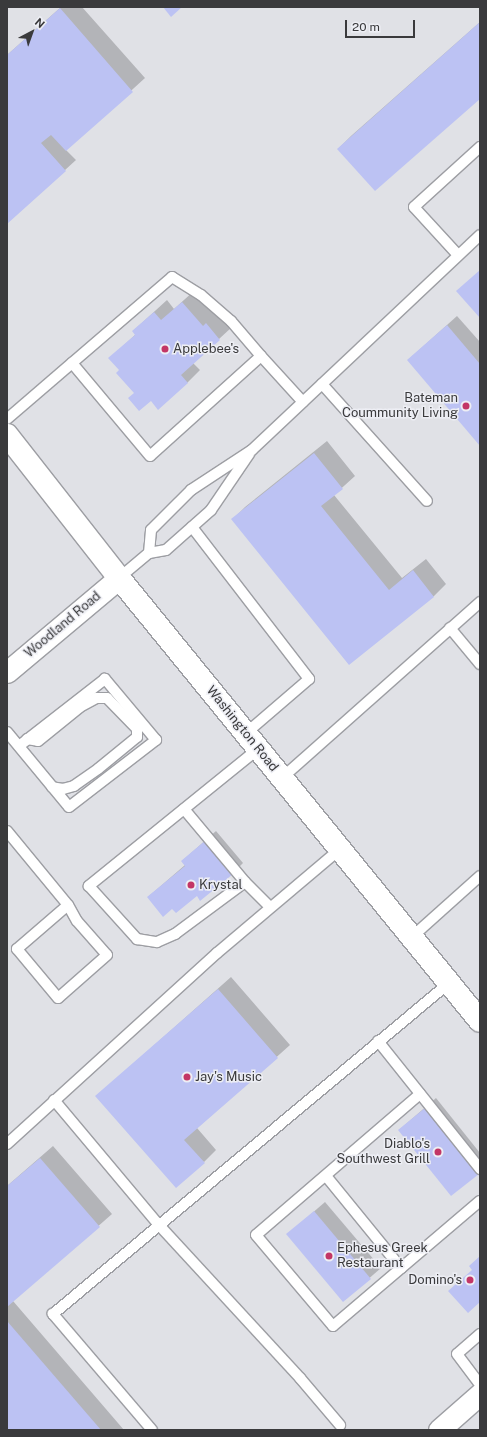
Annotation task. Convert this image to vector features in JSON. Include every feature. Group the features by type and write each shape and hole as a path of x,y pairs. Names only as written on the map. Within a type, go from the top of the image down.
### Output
{"main road":[{"name":"Washington Road","path":"7,435 119,578 480,1021"}],"street":[{"name":"Woodland Road","path":"7,672 119,578"},
{"path":"439,1430 480,1394"}],"lane":[{"path":"458,255 414,207 480,147"},
{"path":"148,553 151,530 191,490 252,450 480,235"},
{"path":"7,419 172,277 201,295 231,321 303,402"},
{"path":"72,363 150,456 261,356"},
{"path":"322,384 426,501"},
{"path":"119,578 148,553 166,550 211,510 252,450"},
{"path":"192,527 309,679 252,741 184,809 89,886 137,939 157,942 175,934 245,882"},
{"path":"282,778 480,602"},
{"path":"450,628 480,664"},
{"path":"7,732 23,742 52,787 69,807 156,740 105,679 23,742"},
{"path":"23,742 38,742 80,707 96,698 107,698 137,729 137,737 98,769 74,786 63,789 52,787"},
{"path":"184,809 245,882 270,907"},
{"path":"7,831 68,905 77,921 107,955 58,998 17,949 68,905"},
{"path":"7,1144 54,1100 270,907 340,849"},
{"path":"412,937 480,876"},
{"path":"152,1430 53,1314 449,983"},
{"path":"378,1041 480,1169"},
{"path":"420,1094 256,1235 333,1326 480,1201"},
{"path":"54,1100 159,1225 300,1378 340,1428"},
{"path":"326,1176 401,1268"},
{"path":"480,1334 457,1354 480,1385"}],"building":[{"path":"163,7 182,7 171,17"},
{"path":"60,8 133,92 66,151 51,135 41,143 66,171 7,224 7,55"},
{"path":"480,22 480,99 375,191 337,149"},
{"path":"480,270 480,318 456,291"},
{"name":"Applebee's","path":"182,302 203,326 206,323 220,340 181,375 188,383 158,410 151,401 139,411 128,398 134,393 116,373 119,370 108,358 135,335 132,331 154,312 161,320"},
{"path":"447,325 480,364 480,446 407,360"},
{"path":"314,453 343,489 321,506 389,590 413,570 434,597 349,665 231,519"},
{"name":"Krystal","path":"206,840 233,874 200,901 197,896 176,913 172,909 163,917 147,897 185,866 181,861"},
{"name":"Jay's Music","path":"218,989 278,1058 184,1140 205,1163 176,1188 95,1096"},
{"name":"Diablo's Southwest Grill","path":"425,1108 479,1174 451,1196 398,1130"},
{"path":"40,1158 100,1227 7,1307 7,1186"},
{"name":"Ephesus Greek Restaurant","path":"314,1211 371,1279 343,1302 286,1234"},
{"name":"Domino's","path":"480,1256 480,1302 468,1313 448,1291 472,1270 469,1266"},
{"path":"7,1321 101,1430 7,1430"}],"place":[{"name":"Applebee's","path":"165,349"},
{"name":"Bateman Coummunity Living","path":"466,406"},
{"name":"Krystal","path":"191,885"},
{"name":"Jay's Music","path":"187,1077"},
{"name":"Diablo's Southwest Grill","path":"438,1152"},
{"name":"Ephesus Greek Restaurant","path":"329,1256"},
{"name":"Domino's","path":"470,1280"}]}
